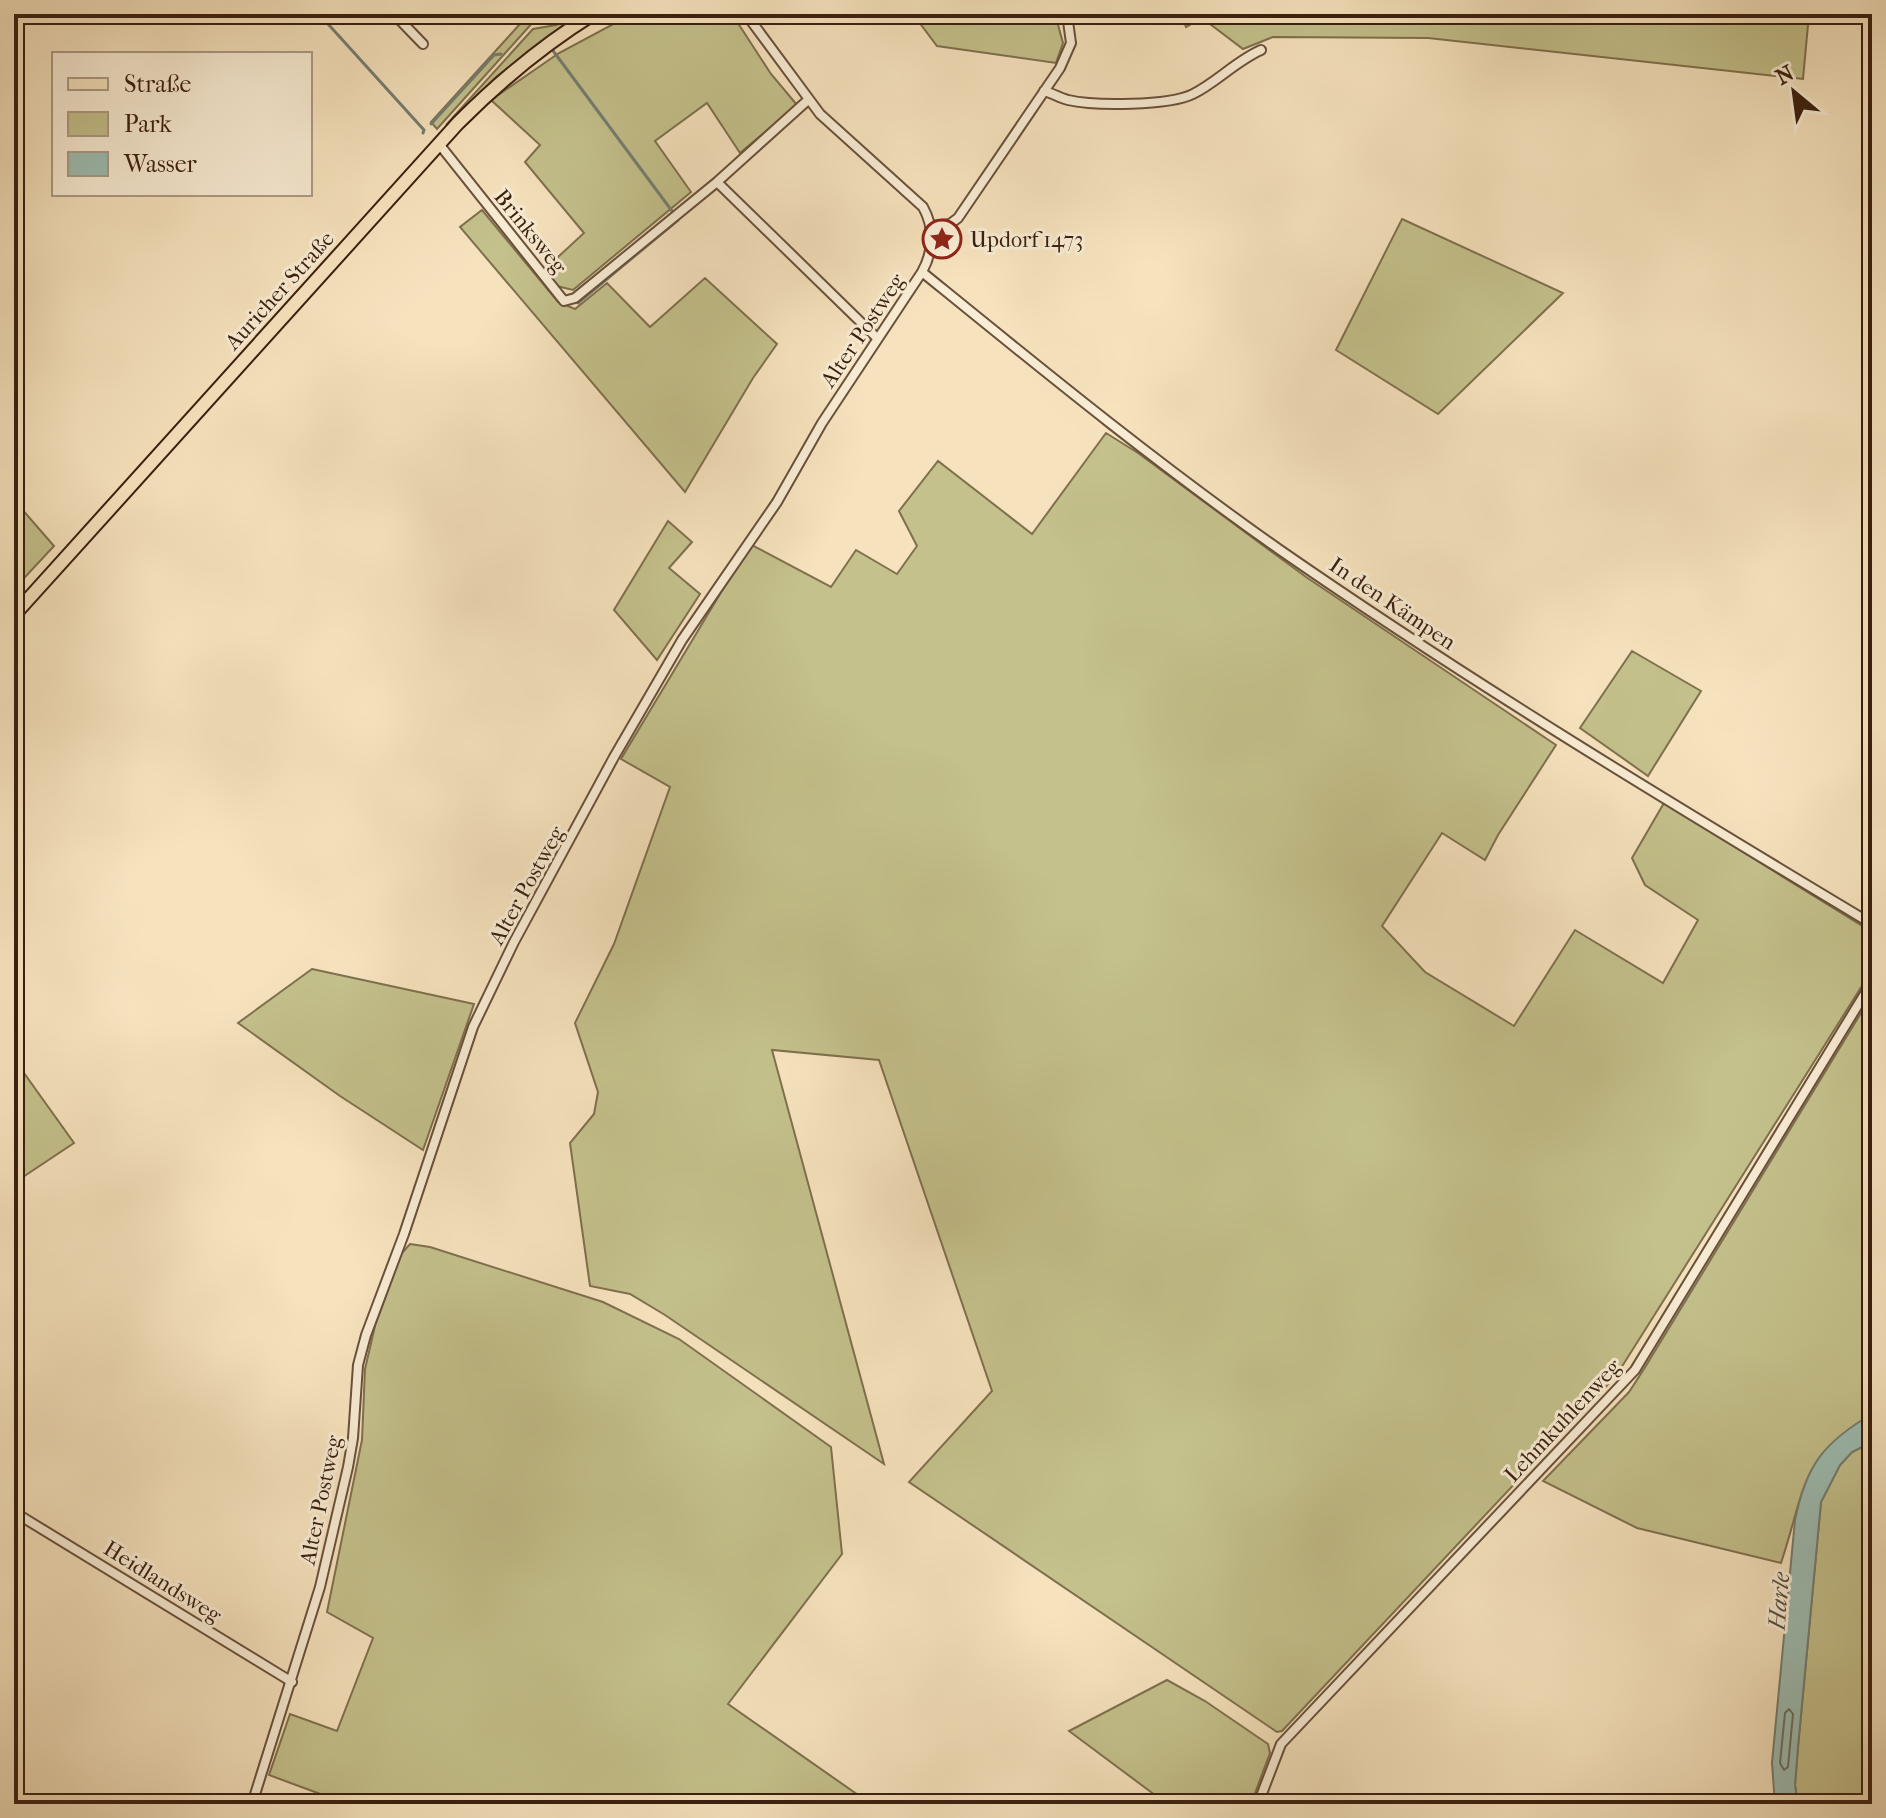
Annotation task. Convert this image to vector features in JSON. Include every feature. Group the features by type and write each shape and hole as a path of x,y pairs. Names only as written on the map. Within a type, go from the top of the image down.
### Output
{"main road":[{"name":"Auricher Straße","path":"14,615 439,144 508,75 593,14"}],"street":[{"path":"394,14 423,44"},
{"path":"746,14 808,100 833,127 915,197 931,226 950,224 958,218 1068,54 1071,32 1067,14"},
{"path":"1044,91 1067,100 1091,103 1132,103 1189,97 1246,56 1261,50"},
{"name":"Brinksweg","path":"439,144 564,301 575,298 717,182 808,100"},
{"path":"717,182 877,338"},
{"name":"Alter Postweg","path":"252,1804 320,1587 348,1467 358,1365 366,1335 404,1234 473,1027 514,942 614,757 682,640 777,502 822,423 922,272 930,254 931,226"},
{"name":"In den Kämpen","path":"922,272 1116,430 1279,549 1595,758 1872,924"},
{"name":"Lehmkuhlenweg","path":"1258,1804 1281,1744 1635,1370 1872,982"},
{"name":"Heidlandsweg","path":"14,1512 292,1682"}],"green space":[{"path":"529,14 569,14 553,21 534,21 437,129 431,122"},
{"path":"579,14 496,77 446,125 533,29 556,25"},
{"path":"632,14 732,14 771,74 797,105 740,153 707,103 655,141 691,192 573,290 557,286 545,269 584,233 525,162 540,145 491,100 559,53"},
{"path":"913,14 1055,14 1063,43 1056,63 937,46"},
{"path":"1181,14 1809,14 1803,79 1428,38 1273,37 1243,49 1202,18 1186,27"},
{"path":"482,210 558,302 575,309 607,283 650,327 705,278 777,344 753,378 685,492 460,227"},
{"path":"1402,219 1563,293 1438,414 1336,350"},
{"path":"1106,433 1138,453 1306,577 1556,745 1485,860 1442,833 1382,926 1425,972 1514,1026 1575,930 1663,983 1698,920 1645,885 1632,858 1664,803 1872,932 1872,970 1616,1376 1282,1731 1277,1732 909,1482 992,1391 879,1060 772,1050 884,1464 665,1315 630,1294 590,1286 570,1143 594,1114 598,1092 575,1023 614,944 670,787 621,759 750,544 831,587 856,550 897,574 917,546 899,511 938,461 1032,534"},
{"path":"14,500 54,546 14,589"},
{"path":"668,521 692,542 669,568 700,594 657,660 614,610"},
{"path":"1632,651 1701,691 1648,776 1580,728"},
{"path":"312,969 474,1004 423,1150 340,1096 238,1023"},
{"path":"1872,995 1872,1414 1830,1446 1817,1462 1801,1495 1781,1563 1637,1528 1543,1481 1629,1392"},
{"path":"14,1059 74,1143 14,1183"},
{"path":"410,1244 430,1247 603,1302 679,1339 831,1447 842,1554 728,1704 871,1804 321,1804 323,1795 269,1775 290,1714 337,1731 373,1638 327,1612 362,1440 365,1369 375,1326 401,1254"},
{"path":"1872,1442 1872,1804 1798,1804 1795,1785 1821,1502 1840,1465 1852,1452"},
{"path":"1167,1680 1205,1701 1268,1744 1270,1753 1251,1804 1167,1804 1069,1731"}],"water":[{"path":"1872,1414 1872,1442 1852,1452 1840,1465 1821,1502 1795,1785 1798,1804 1775,1804 1772,1763 1799,1501 1812,1470 1829,1445"}],"waterway":[{"path":"319,14 424,130 423,133"},
{"path":"551,48 672,211"},
{"path":"431,124 494,55 501,54"},
{"path":"578,303 678,220"}],"place":[{"name":"Updorf 1473","path":"942,239"}],"water label":[{"name":"Harle","path":"1779,1601"}]}
